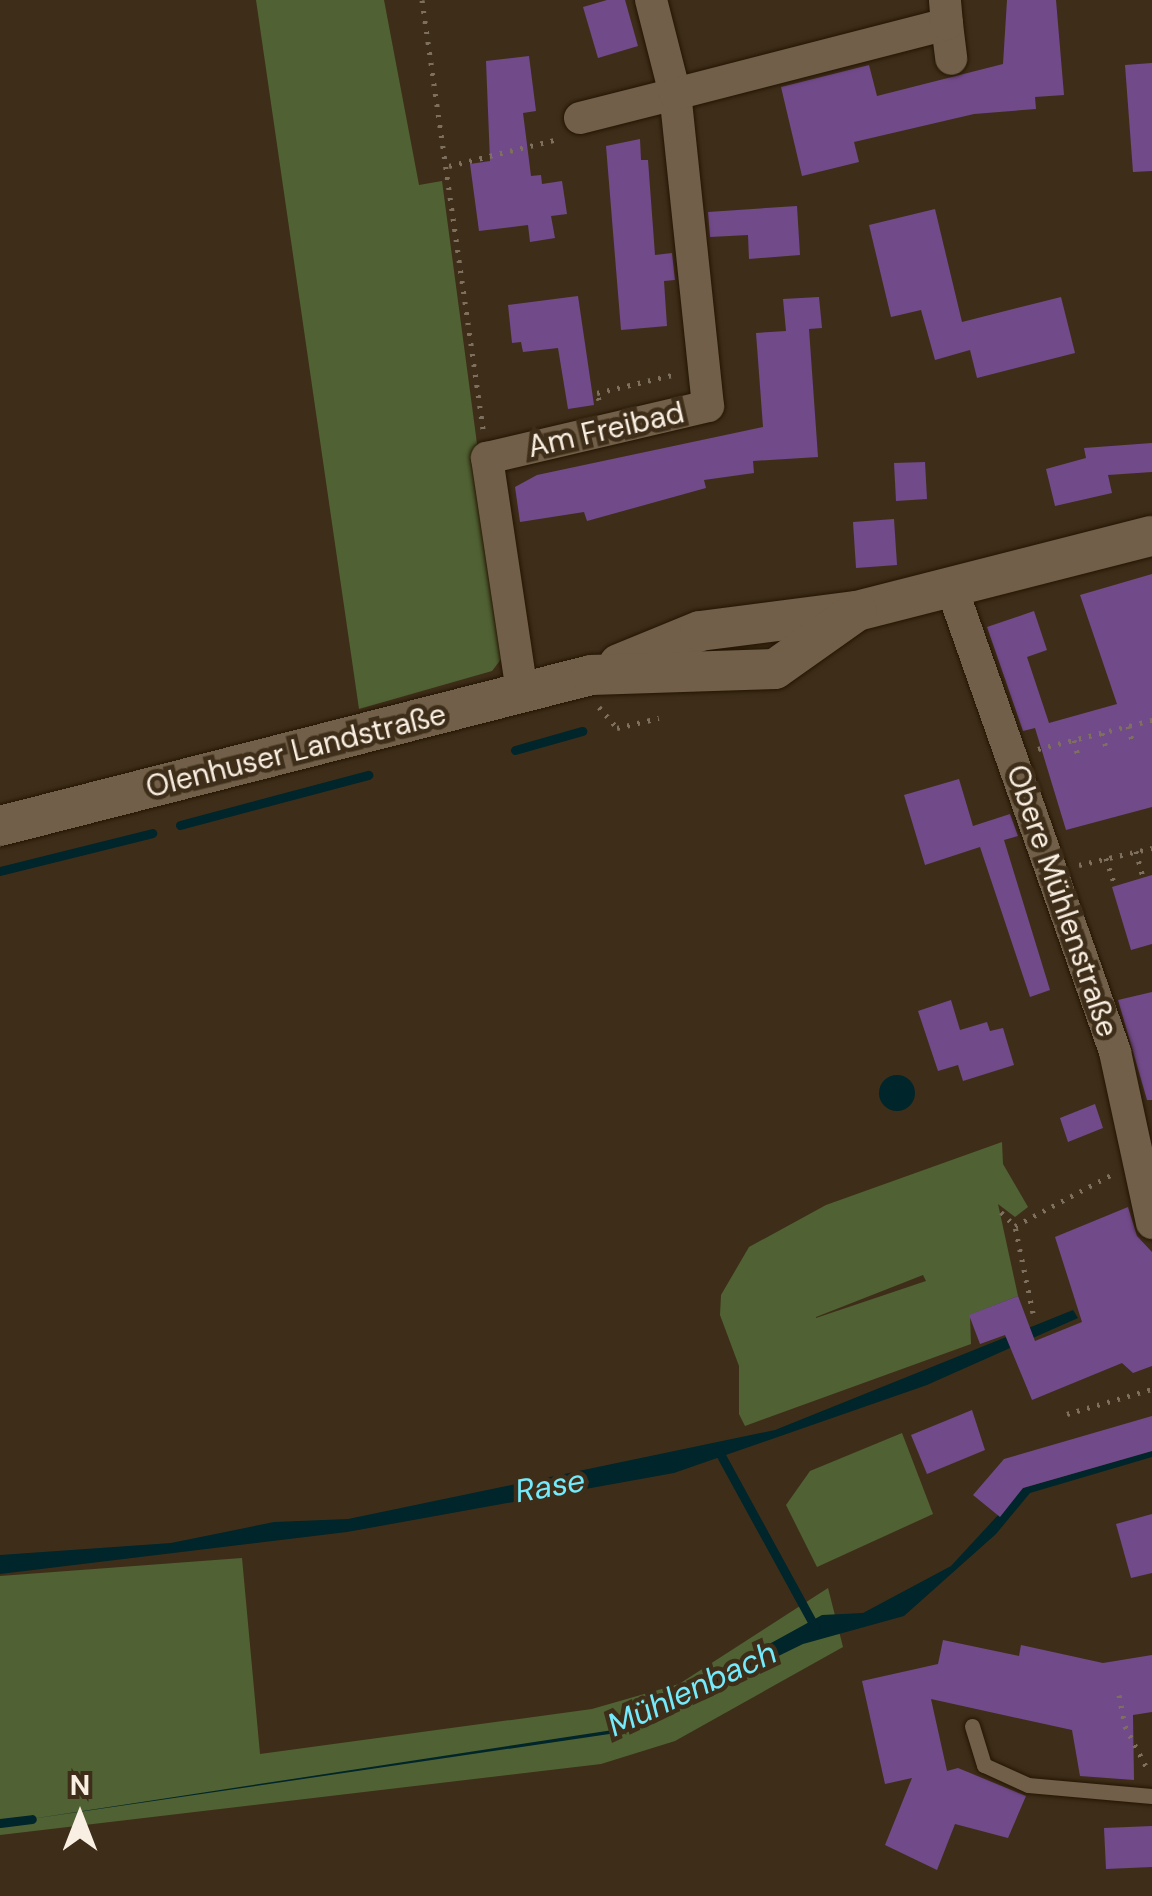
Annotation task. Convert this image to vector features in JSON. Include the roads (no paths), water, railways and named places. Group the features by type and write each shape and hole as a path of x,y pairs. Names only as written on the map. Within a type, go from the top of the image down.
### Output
{"street":[{"name":"Am Freibad","path":"522,692 487,458 708,406 675,94 652,0"},
{"path":"580,118 675,94 946,12 951,59"},
{"name":"Olenhuser Landstraße","path":"0,826 591,675 700,631 857,611 1152,536"},
{"name":"Obere Mühlenstraße","path":"950,586 1115,1052 1152,1223"}],"lane":[{"path":"972,1726 984,1765 1028,1785 1152,1796"}],"water":[{"path":"897,1075 910,1080 915,1093 910,1106 897,1111 884,1106 879,1093 884,1080"},
{"name":"Rase","path":"1073,1310 1078,1318 927,1385 674,1473 347,1532 0,1574 0,1555 171,1543 274,1522 348,1519 775,1430"},
{"path":"1152,1451 1152,1457 1030,1493 996,1534 904,1616 803,1644 623,1732 24,1820 613,1730 822,1615 863,1613 951,1566 1023,1488"}],"waterway":[{"path":"515,750 582,731"},
{"path":"180,825 368,775"},
{"path":"0,871 152,833"},
{"path":"718,1450 816,1629"},
{"name":"Mühlenbach","path":"0,1823 32,1819"}]}
